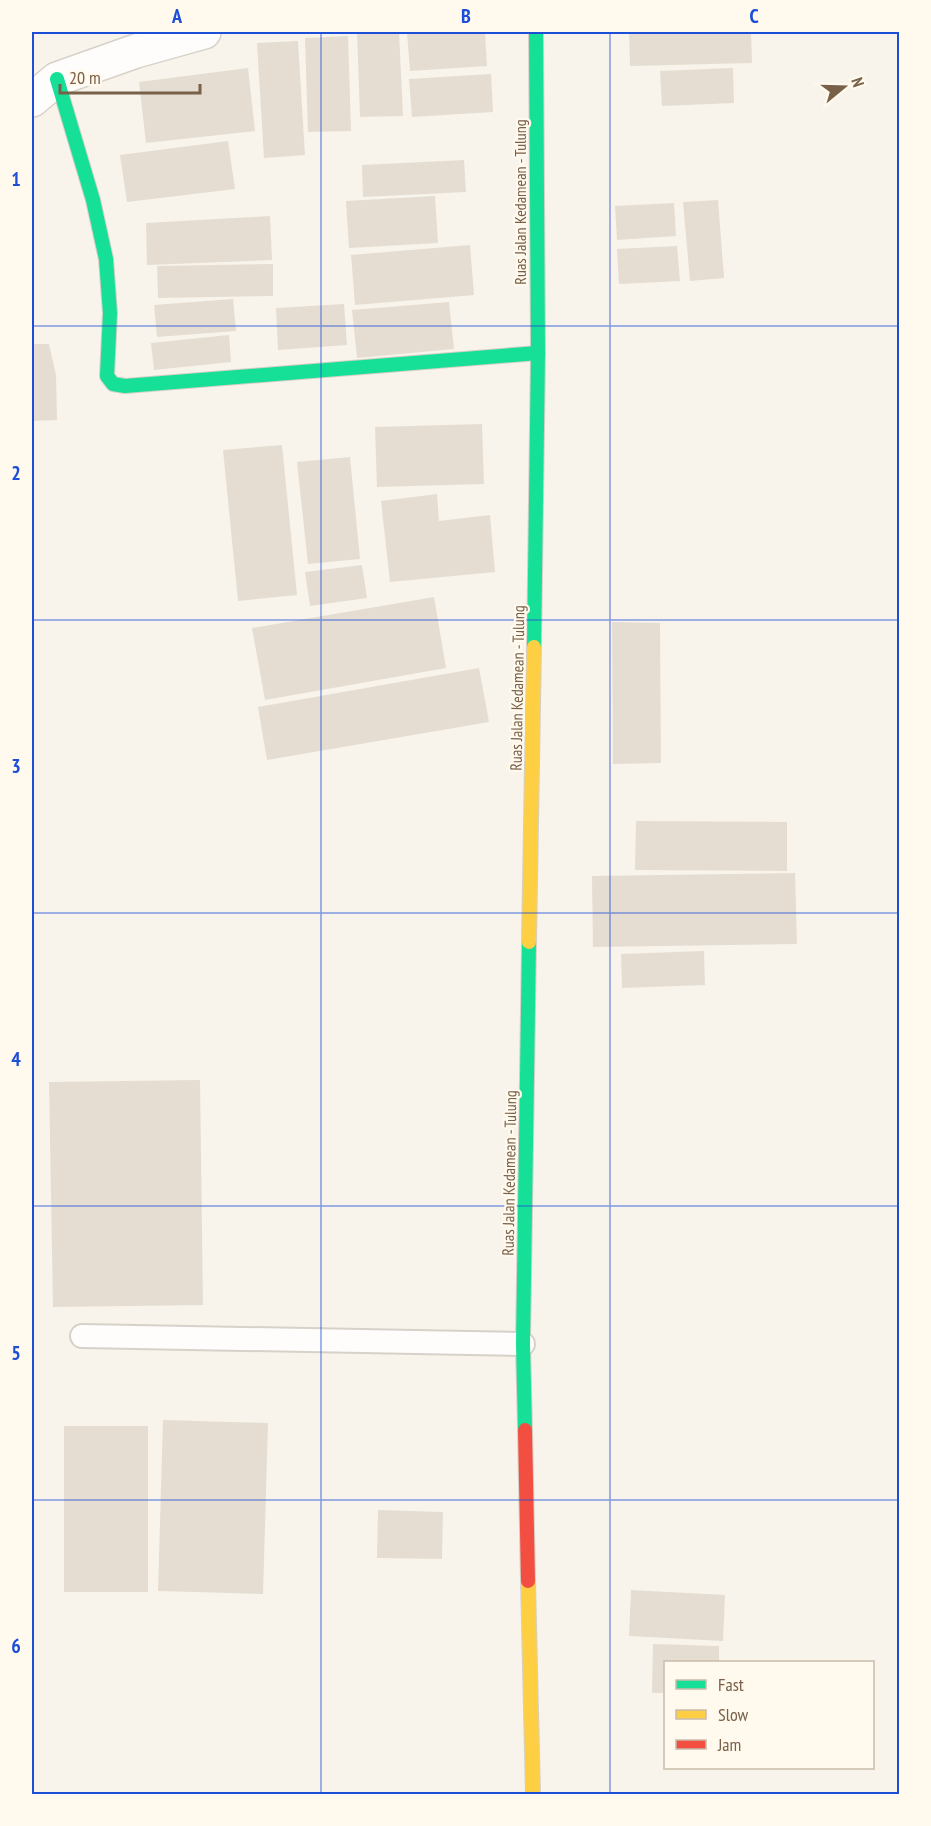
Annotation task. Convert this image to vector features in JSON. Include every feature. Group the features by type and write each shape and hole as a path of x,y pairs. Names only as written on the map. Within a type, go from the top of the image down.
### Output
{"main road":[{"name":"Ruas Jalan Kedamean - Tulung","path":"533,1794 523,1344 538,353 536,32"},
{"path":"57,79 91,190 106,259 110,313 107,376 113,384 125,386 538,353"}],"street":[{"path":"32,100 57,79 136,51 204,32"}],"lane":[{"path":"82,1336 523,1344"}],"building":[{"path":"357,32 399,32 403,116 360,117"},
{"path":"407,32 485,32 487,66 410,71"},
{"path":"629,32 751,32 752,63 630,66"},
{"path":"348,36 351,131 308,132 305,38"},
{"path":"298,41 305,155 264,158 257,43"},
{"path":"248,68 255,131 146,143 139,82"},
{"path":"733,68 734,103 662,106 660,71"},
{"path":"491,74 493,112 412,117 409,79"},
{"path":"228,141 235,189 127,202 120,155"},
{"path":"464,160 466,192 363,197 362,165"},
{"path":"435,196 438,243 349,248 346,201"},
{"path":"718,200 724,278 690,281 683,202"},
{"path":"674,203 676,236 617,240 615,206"},
{"path":"270,216 272,260 147,265 146,223"},
{"path":"470,245 474,295 355,305 351,255"},
{"path":"677,246 680,281 619,284 617,249"},
{"path":"273,264 273,296 158,298 157,266"},
{"path":"233,299 236,331 157,337 154,305"},
{"path":"449,302 454,349 357,358 352,310"},
{"path":"344,304 347,345 278,350 276,308"},
{"path":"229,335 231,362 154,370 151,343"},
{"path":"32,344 49,344 56,375 57,420 32,421"},
{"path":"482,424 484,484 377,487 375,427"},
{"path":"282,445 297,595 238,601 223,450"},
{"path":"350,457 360,559 308,564 297,462"},
{"path":"437,494 439,521 490,515 495,572 390,582 381,501"},
{"path":"362,565 367,598 310,606 305,572"},
{"path":"434,597 446,668 265,700 252,628"},
{"path":"612,622 660,623 661,763 613,764"},
{"path":"479,668 489,722 267,760 258,707"},
{"path":"636,821 787,822 787,871 635,870"},
{"path":"795,873 797,944 593,947 592,876"},
{"path":"704,951 705,985 622,988 621,954"},
{"path":"200,1080 203,1305 53,1307 49,1082"},
{"path":"163,1420 268,1423 263,1594 158,1591"},
{"path":"64,1426 148,1426 148,1592 64,1592"},
{"path":"378,1510 443,1512 442,1559 377,1558"},
{"path":"631,1590 725,1595 723,1641 629,1636"},
{"path":"653,1644 719,1646 719,1661 664,1661 664,1693 652,1693"}],"traffic: fast":[{"path":"534,647 538,353 536,32"},
{"path":"57,79 93,200 106,259 110,313 107,376 113,384 125,386 538,353"},
{"path":"525,1430 523,1344 529,942"}],"traffic: slow":[{"path":"529,942 534,647"},
{"path":"528,1581 533,1794"}],"traffic: jam":[{"path":"525,1430 528,1581"}]}
